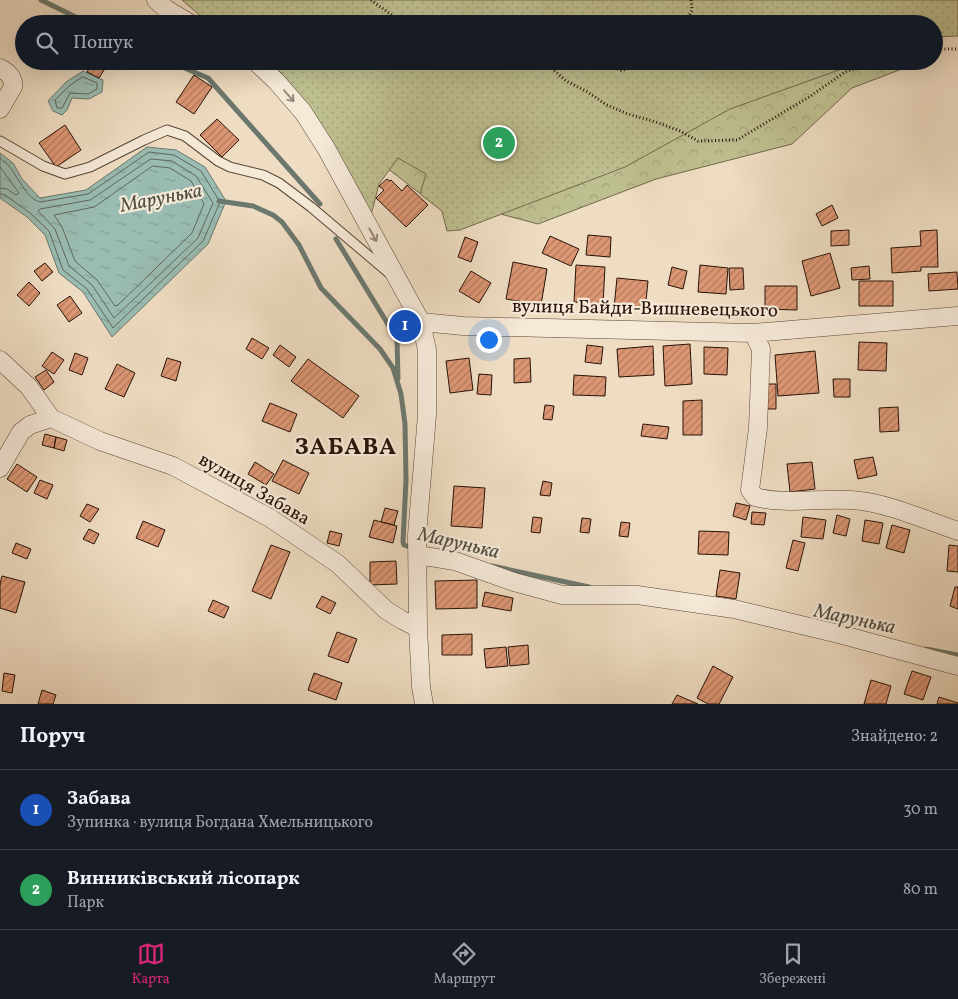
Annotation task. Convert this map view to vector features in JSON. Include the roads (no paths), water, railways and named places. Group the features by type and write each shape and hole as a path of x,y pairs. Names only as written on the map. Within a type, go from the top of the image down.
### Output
{"street":[{"path":"156,0 176,15"},
{"path":"0,68 8,73 14,83 0,110"},
{"path":"265,70 303,112 326,148 421,322 427,350 427,415 417,547 418,628 421,687 424,704"},
{"name":"вулиця Байди-Вишневецького","path":"421,322 463,326 753,333 958,316"},
{"path":"753,333 761,349 758,428 750,490 755,497 771,501 851,500 878,504 958,531"},
{"name":"вулиця Забава","path":"0,360 29,387 51,418 100,441 173,466 270,518 338,564 386,610 418,628"},
{"path":"0,468 20,432 30,425 51,418"},
{"path":"417,547 514,582 562,595 637,596 734,609 839,634 958,666"}],"lane":[{"path":"0,141 43,166 66,174 90,167 167,130 185,136 230,168 263,175 279,183 311,207 398,281"}],"water":[{"path":"83,71 103,80 102,92 89,99 72,98 67,110 62,115 53,111 48,101 66,82"},
{"path":"147,147 176,150 205,167 226,201 208,244 112,337 83,292 59,273 45,235 27,217 0,198 0,153 13,163 22,179 40,198 86,190"}],"waterway":[{"path":"41,0 72,15"},
{"path":"189,70 208,78 320,204"},
{"name":"Марунька","path":"219,201 253,206 273,215 282,222 299,245 321,288 380,349 393,368 401,394 405,424 406,480 403,542 404,545 413,548"},
{"path":"336,239 397,339 398,379"},
{"name":"Марунька","path":"492,566 589,587"},
{"name":"Марунька","path":"926,649 958,655"}],"place":[{"name":"Винниківський лісопарк","path":"499,143"},
{"name":"Забава","path":"405,326"}],"district":[{"name":"ЗАБАВА","path":"346,446"}]}
